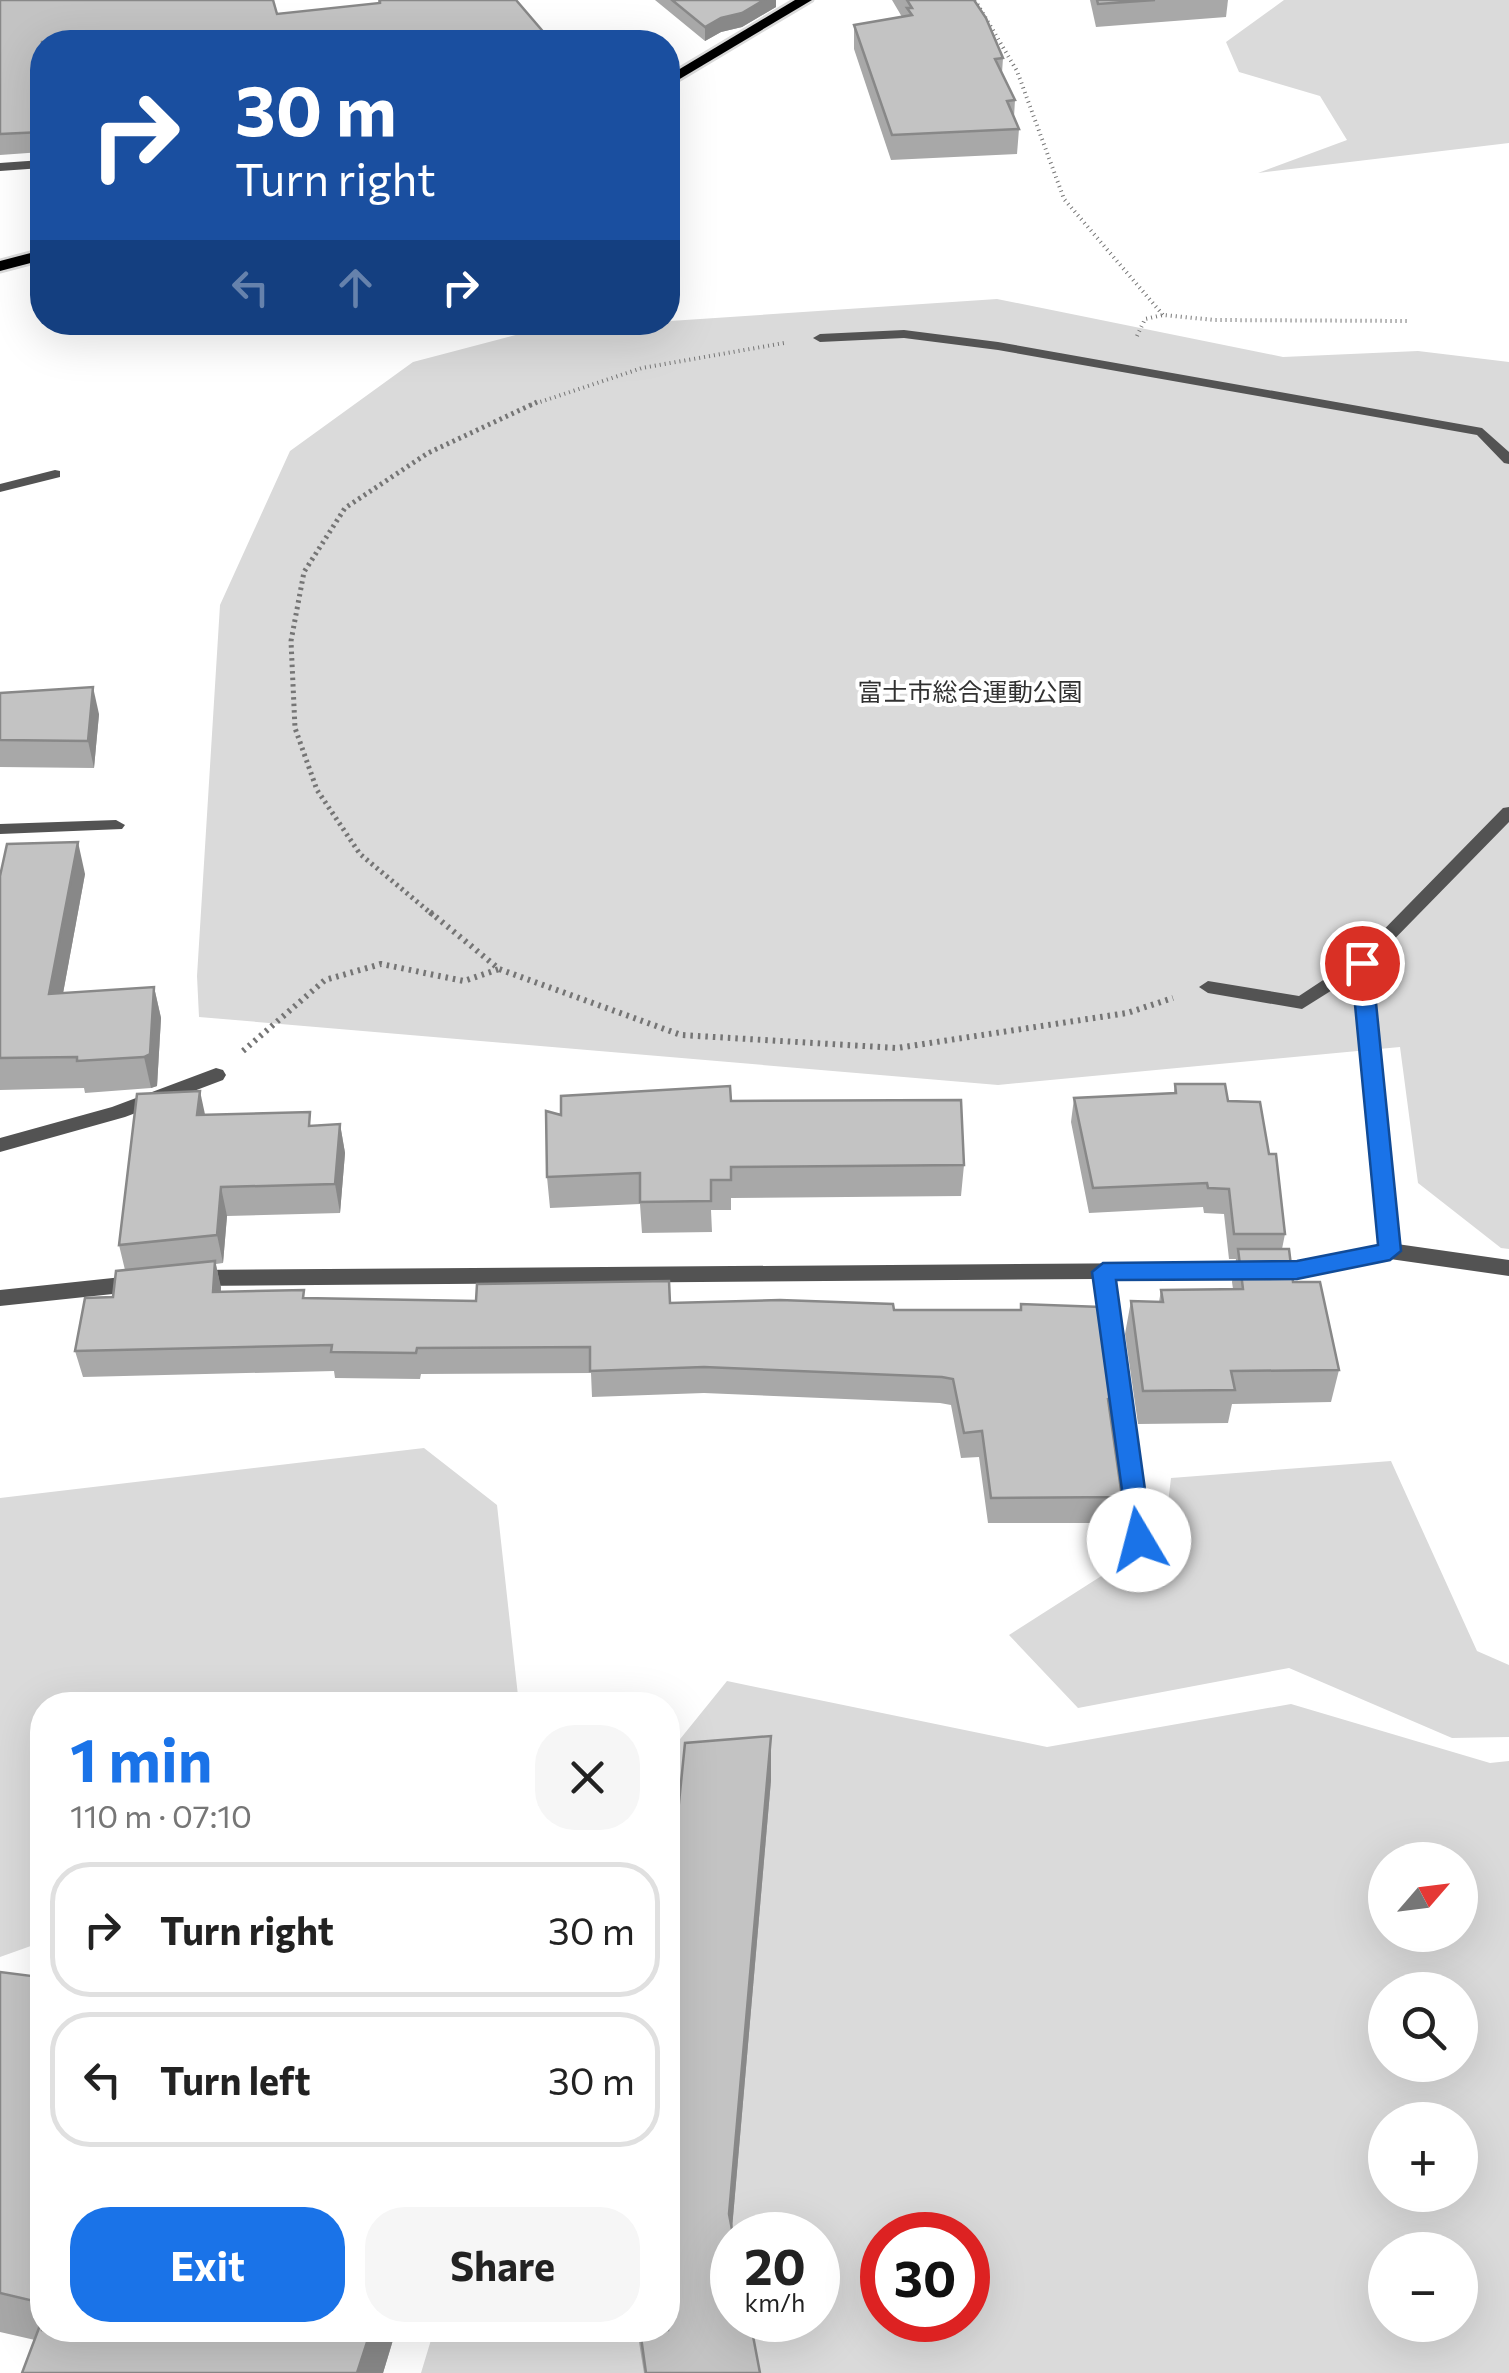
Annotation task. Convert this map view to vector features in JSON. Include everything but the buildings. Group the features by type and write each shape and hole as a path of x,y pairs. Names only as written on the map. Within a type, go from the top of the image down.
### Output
{"main road":[{"path":"680,75 805,0"},
{"path":"0,266 30,259"}],"street":[{"path":"0,167 30,165"},
{"path":"820,338 904,334 998,346 1463,428 1482,432 1509,460"},
{"path":"0,488 55,474"},
{"path":"1208,986 1302,1002 1362,963 1509,812"},
{"path":"0,829 116,826"},
{"path":"1362,963 1390,1251"},
{"path":"0,1146 118,1112 216,1075"},
{"path":"0,1298 225,1275 1297,1270 1390,1251 1509,1268"},
{"path":"1103,1272 1139,1540"}],"path":[{"path":"975,0 1017,71 1064,199 1163,315 1215,320 1410,321"},
{"path":"820,338 642,368 537,402 428,454 345,508 304,572 291,641 295,728 317,790 360,854 499,970 680,1035 897,1048 1127,1014 1208,986"},
{"path":"216,1075 325,980 381,964 464,980 499,970"}],"green space":[{"path":"1284,0 1509,0 1509,143 1258,173 1347,140 1320,96 1239,72 1226,42"},
{"name":"富士市総合運動公園","path":"997,299 1283,357 1418,351 1509,362 1509,1249 1501,1248 1418,1183 1400,1047 998,1085 199,1017 197,976 220,605 290,451 413,362 516,335 680,335 680,320"},
{"path":"424,1448 497,1505 518,1692 30,1692 30,1946 0,1957 0,1498"},
{"path":"1391,1461 1477,1651 1509,1665 1509,1737 1452,1738 1289,1668 1078,1708 1009,1635 1164,1536 1171,1478"},
{"path":"727,1681 1047,1747 1291,1704 1490,1763 1509,1761 1509,2373 421,2373 430,2342 680,2342 680,1739"}],"route":[{"path":"1139,1540 1103,1272 1297,1270 1390,1251 1362,963"}]}
